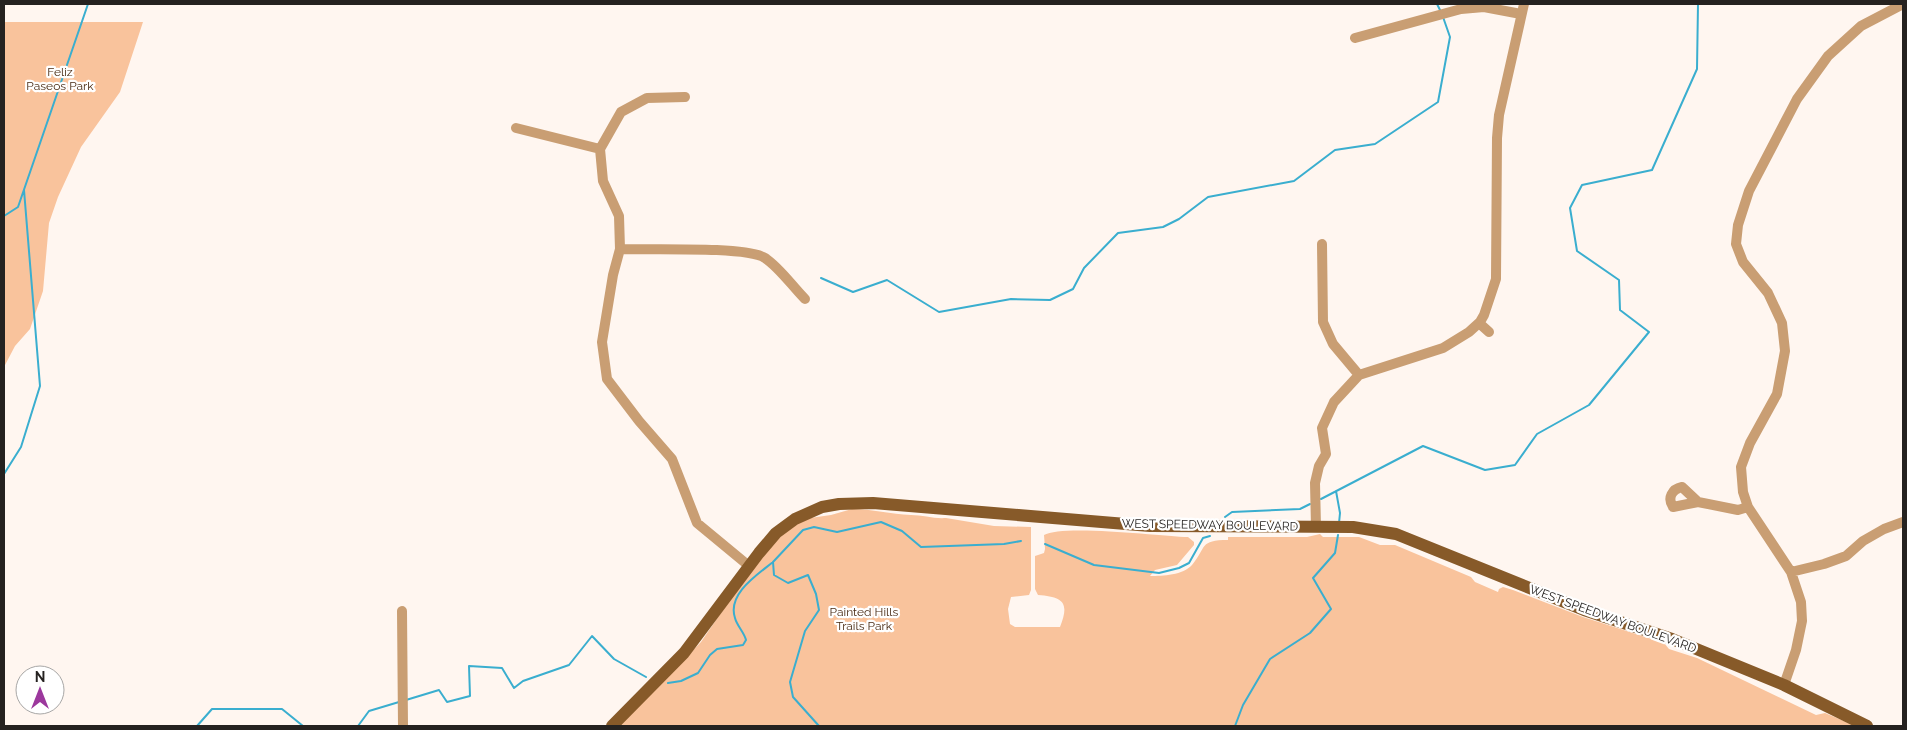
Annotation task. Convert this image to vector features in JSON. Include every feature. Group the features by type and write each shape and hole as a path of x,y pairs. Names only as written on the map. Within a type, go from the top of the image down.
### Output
{"main road":[{"name":"WEST SPEEDWAY BOULEVARD","path":"612,726 684,654 749,566 776,533 795,520 822,507 838,504 873,503 1150,526 1368,528 1396,534 1584,610 1690,646 1784,685 1867,726"}],"street":[{"path":"1316,527 1315,483 1319,466 1326,454 1322,428 1334,402 1359,375 1443,348 1469,332 1484,316 1496,279 1499,115 1524,4"},
{"path":"1784,685 1796,650 1802,621 1801,602 1791,572 1748,507 1743,492 1741,467 1750,442 1777,394 1785,351 1782,323 1768,293 1743,262 1736,244 1738,225 1749,191 1793,107 1828,56 1861,26 1903,4"},
{"path":"1355,38 1461,9 1484,6 1521,14"},
{"path":"685,97 647,98 621,112 600,149 603,181 620,216 620,249 613,275 602,342 607,379 639,421 672,459 697,523 749,566"},
{"path":"516,128 600,149"},
{"path":"1322,244 1323,322 1333,344 1359,375"},
{"path":"620,249 726,250 763,257 805,299"},
{"path":"1479,323 1489,332"},
{"path":"1698,502 1738,510 1748,507"},
{"path":"1791,572 1824,564 1846,556 1863,541 1884,529 1903,522"},
{"path":"402,611 403,726"}],"green space":[{"name":"Feliz Paseos Park","path":"4,22 143,22 120,92 81,147 58,197 49,223 43,291 30,329 15,346 4,367"},
{"name":"Painted Hills Trails Park","path":"852,509 946,518 994,526 1031,527 1031,590 1029,595 1011,597 1008,609 1010,624 1015,627 1060,627 1064,612 1062,602 1053,597 1038,595 1035,589 1035,556 1044,553 1044,535 1054,532 1135,533 1188,537 1194,542 1194,545 1177,565 1155,570 1150,576 1167,575 1183,571 1192,565 1208,543 1228,540 1228,537 1307,537 1320,534 1323,537 1359,537 1380,545 1395,545 1471,577 1475,582 1498,592 1503,587 1513,590 1583,617 1664,643 1669,649 1697,658 1816,715 1825,713 1856,726 619,726 701,642 755,563 790,527 810,518"}],"waterway":[{"path":"4,216 18,207 88,4"},
{"path":"1437,4 1440,10"},
{"path":"1321,499 1423,446 1485,470 1515,465 1537,434 1589,405 1649,332 1620,310 1619,280 1577,251 1570,208 1582,185 1652,170 1697,69 1698,4"},
{"path":"821,278 853,292 887,280 939,312 1011,299 1050,300 1073,289 1084,268 1118,233 1163,227 1179,219 1208,197 1294,181 1335,150 1375,144 1438,102 1450,37 1443,17"},
{"path":"4,474 21,447 40,386 24,190"},
{"path":"1336,491 1340,513 1339,523"},
{"path":"1225,517 1232,512 1300,509 1310,504"},
{"path":"819,726 793,697 790,682 805,631 819,610 816,594 808,575 788,583 774,575 773,562 803,530 814,527 837,532 881,522 902,531 921,547 1004,544 1021,541"},
{"path":"1235,726 1243,705 1270,659 1310,633 1331,609 1313,578 1335,553 1338,535"},
{"path":"1045,544 1094,565 1159,573 1179,568 1189,563 1203,538 1210,536"},
{"path":"668,683 681,681 698,673 710,655 717,649 743,645 746,640 735,618 735,601 745,586 773,562"},
{"path":"406,700 439,690 447,702 470,696 469,666 502,668 514,688 523,681 569,665 592,636 614,659 646,677"},
{"path":"358,726 369,711 399,702"},
{"path":"197,726 212,709 282,709 303,726"}]}
